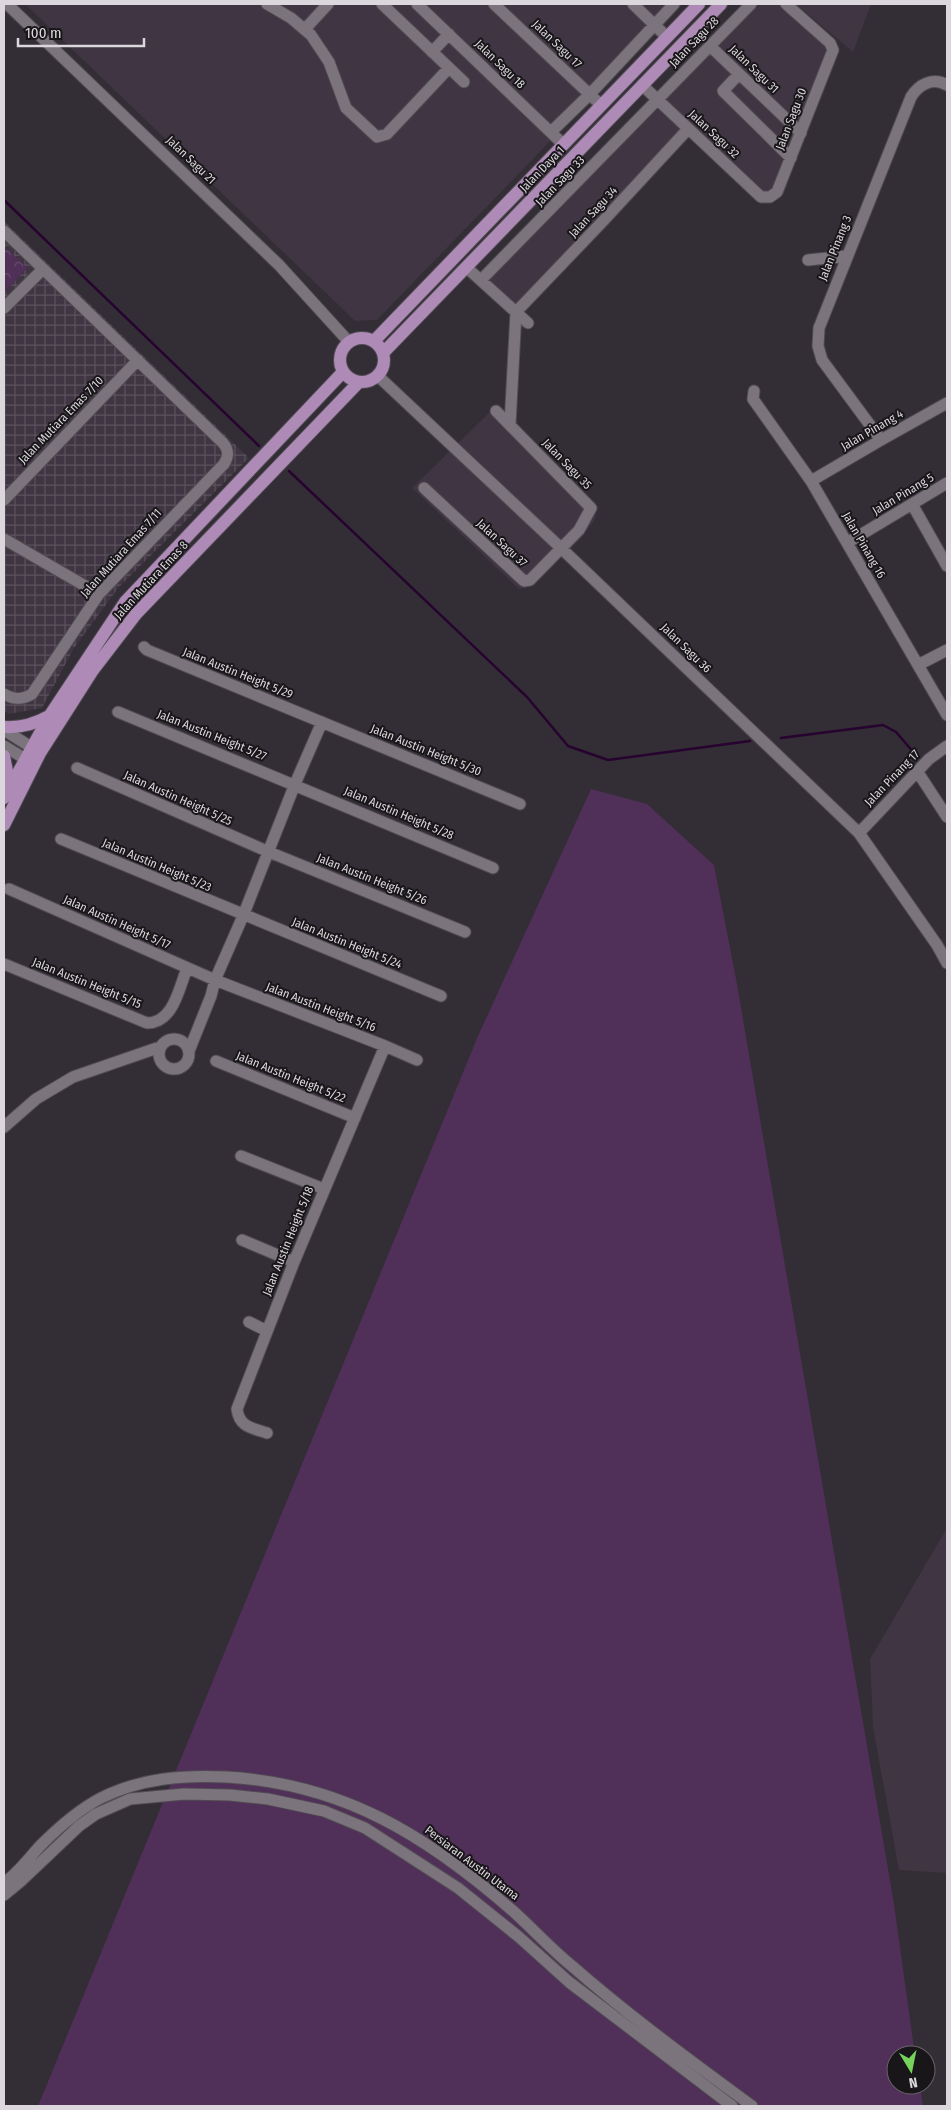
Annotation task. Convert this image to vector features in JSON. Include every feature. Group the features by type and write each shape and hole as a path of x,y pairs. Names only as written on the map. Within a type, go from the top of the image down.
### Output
{"main road":[{"name":"Jalan Daya 1","path":"374,341 699,4"},
{"name":"Jalan Daya 1","path":"384,353 721,4"},
{"path":"361,338 374,341 384,353 384,365 378,376 372,380 359,382 347,377 343,372 340,359 341,353 349,342 361,338"},
{"name":"Jalan Mutiara Emas 8","path":"4,826 50,715 125,602 343,372"},
{"name":"Jalan Mutiara Emas 8","path":"4,798 32,755 136,614 359,382"},
{"path":"4,729 25,726 50,715"},
{"path":"4,756 10,787"}],"street":[{"name":"Jalan Sagu 21","path":"7,4 279,265 349,342"},
{"path":"267,4 291,18 314,38 329,62 346,108 377,137 387,134 449,68"},
{"path":"305,29 328,4"},
{"path":"382,4 464,82"},
{"name":"Jalan Sagu 18","path":"417,4 564,144"},
{"name":"Jalan Sagu 17","path":"494,4 601,105"},
{"path":"633,4 667,36"},
{"path":"551,132 590,94 674,4"},
{"name":"Jalan Sagu 28","path":"657,100 751,4"},
{"name":"Jalan Sagu 30","path":"770,197 777,192 833,48 786,4"},
{"path":"432,52 449,34"},
{"name":"Jalan Sagu 31","path":"710,46 801,133"},
{"path":"739,74 723,91 791,158"},
{"name":"Jalan Pinang 3","path":"881,440 822,360 818,346 819,328 846,256 915,91 925,83 932,81 947,85"},
{"name":"Jalan Sagu 32","path":"642,85 761,197 770,197"},
{"name":"Jalan Sagu 33","path":"482,280 657,100"},
{"name":"Jalan Sagu 34","path":"516,312 688,129"},
{"path":"4,231 138,360"},
{"path":"808,260 846,256"},
{"path":"466,267 528,323"},
{"path":"4,308 43,269"},
{"path":"510,425 516,312"},
{"name":"Jalan Mutiara Emas 7/11","path":"6,696 16,699 27,697 36,690 99,594 220,468 228,456 226,446 138,360"},
{"name":"Jalan Mutiara Emas 7/10","path":"4,500 138,360"},
{"name":"Jalan Sagu 36","path":"378,376 859,833 937,945 947,963"},
{"name":"Jalan Pinang 16","path":"754,391 753,399 811,482 947,715"},
{"name":"Jalan Pinang 4","path":"811,482 947,403"},
{"name":"Jalan Sagu 35","path":"496,411 591,508 579,530 561,548"},
{"name":"Jalan Pinang 5","path":"847,543 947,483"},
{"name":"Jalan Sagu 37","path":"424,488 524,582 530,580 561,548"},
{"path":"912,504 947,566"},
{"path":"4,539 99,594"},
{"name":"Jalan Austin Height 5/29","path":"144,647 147,650 322,722"},
{"path":"918,665 947,650"},
{"name":"Jalan Austin Height 5/27","path":"118,712 295,784"},
{"path":"125,1060 132,1062 146,1060 172,1068 181,1067 188,1060 189,1051 211,996 213,985 322,722"},
{"name":"Jalan Austin Height 5/30","path":"322,722 520,804"},
{"path":"4,729 32,755"},
{"path":"4,746 32,755"},
{"name":"Jalan Pinang 17","path":"859,833 929,759 947,746"},
{"name":"Jalan Austin Height 5/25","path":"77,768 269,852"},
{"path":"917,771 947,817"},
{"name":"Jalan Austin Height 5/28","path":"295,784 493,868"},
{"name":"Jalan Austin Height 5/23","path":"61,839 243,916"},
{"name":"Jalan Austin Height 5/26","path":"269,852 465,932"},
{"name":"Jalan Austin Height 5/17","path":"9,890 187,968 213,985"},
{"name":"Jalan Austin Height 5/24","path":"243,916 441,996"},
{"name":"Jalan Austin Height 5/15","path":"4,964 147,1023 155,1023 167,1015 187,968"},
{"path":"4,1127 36,1099 59,1084 89,1070 125,1060 130,1056 160,1047 167,1040 176,1038 189,1030 206,994 213,985"},
{"name":"Jalan Austin Height 5/16","path":"213,985 385,1046 417,1060"},
{"path":"176,1038 185,1043 189,1051"},
{"name":"Jalan Austin Height 5/18","path":"267,1433 245,1425 238,1417 237,1409 294,1262 385,1046"},
{"path":"160,1047 159,1056 163,1064"},
{"name":"Jalan Austin Height 5/22","path":"216,1062 355,1118"},
{"path":"241,1156 324,1189"},
{"path":"242,1240 294,1262"},
{"path":"249,1322 267,1332"},
{"name":"Persiaran Austin Utama","path":"4,1883 43,1842 75,1815 100,1799 154,1779 199,1776 245,1778 338,1798 385,1818 427,1843 512,1910 570,1965 648,2028 752,2106"},
{"path":"4,1895 79,1826 96,1814 130,1799 184,1794 230,1794 268,1799 324,1811 365,1828 458,1888 519,1937 569,1982 732,2106"}],"shaded area":[{"path":"25,4 683,4 377,320 355,321"},
{"path":"747,4 790,4 833,42 769,201 688,134 516,317 477,281"},
{"path":"796,4 871,4 853,52"},
{"path":"4,221 249,458 119,587 74,648 42,708 9,714 4,711 4,292 27,268 4,246"},
{"path":"498,404 598,507 594,521 583,536 533,586 519,589 412,488"},
{"path":"947,1528 947,1873 899,1870 873,1727 870,1659"}],"green space":[{"path":"4,246 27,268 4,292"},
{"path":"591,789 647,804 714,865 737,984 894,1904 914,2045 886,2045 886,2095 921,2095 923,2106 38,2106 478,1036"}],"waterway":[{"path":"4,200 259,446"},
{"path":"289,471 527,697 568,746 608,760 750,741"},
{"path":"781,738 883,725 896,732 915,754"}]}
